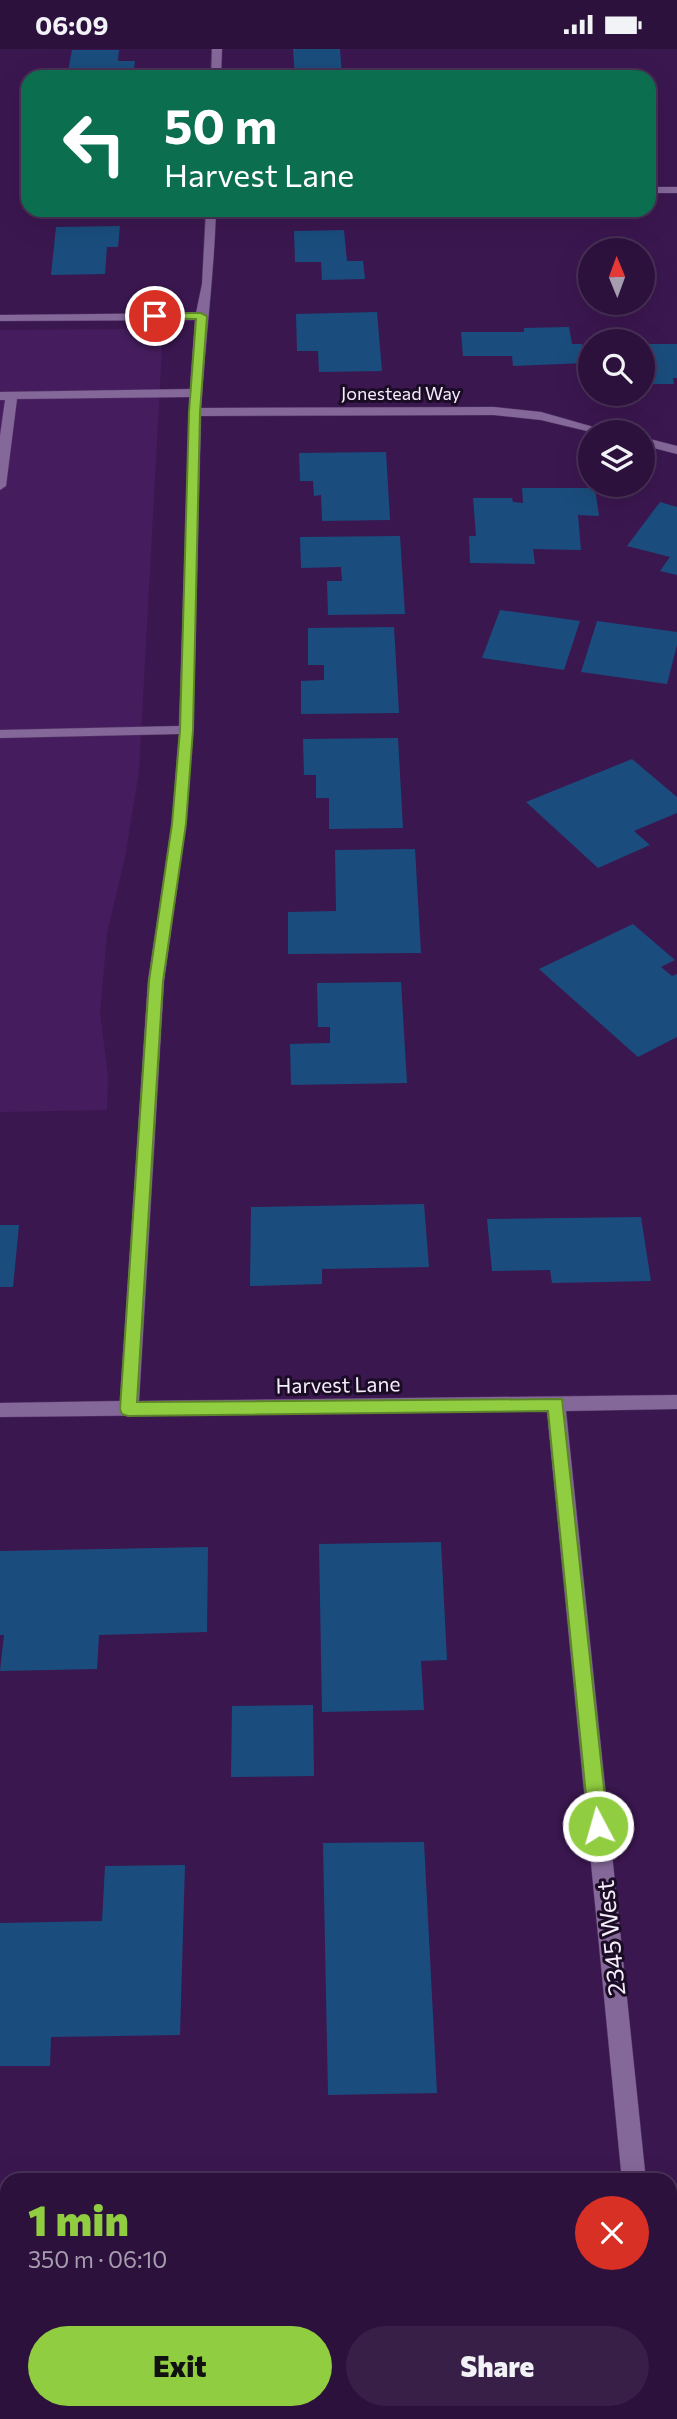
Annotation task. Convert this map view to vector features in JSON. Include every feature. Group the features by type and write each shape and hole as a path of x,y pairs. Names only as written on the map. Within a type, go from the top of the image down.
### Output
{"street":[{"path":"216,70 217,49"},
{"path":"656,190 677,190"},
{"path":"128,1409 156,981 179,824 186,730 195,412 201,316 208,284 211,217"},
{"path":"0,318 201,316"},
{"path":"0,486 5,396 196,393"},
{"name":"Jonestead Way","path":"195,412 494,411 541,416 578,425"},
{"path":"655,444 677,450"},
{"path":"0,734 186,730"},
{"name":"Harvest Lane","path":"0,1410 677,1402"},
{"name":"2345 West","path":"556,1404 633,2173"}],"shaded area":[{"path":"134,329 152,336 162,348 139,771 125,857 107,933 100,1013 108,1076 107,1110 0,1112 0,330"}],"building":[{"path":"293,49 340,49 342,70 294,70"},
{"path":"72,50 119,50 118,61 135,61 134,70 68,70"},
{"path":"120,226 118,247 107,247 105,274 51,275 56,227"},
{"path":"344,230 347,261 363,261 365,279 322,280 321,262 295,262 294,231"},
{"path":"377,312 382,371 319,372 318,351 297,351 296,314"},
{"path":"569,327 572,344 578,344 578,363 513,366 512,356 463,356 461,332 524,332 524,328"},
{"path":"655,344 677,344 677,378 673,378 674,384 655,384"},
{"path":"386,452 390,520 322,521 321,495 314,496 313,481 300,481 299,453"},
{"path":"522,488 578,488 578,497 596,497 599,516 578,515 581,550 533,549 535,564 470,563 469,536 476,536 473,498 512,498 513,502 523,503"},
{"path":"660,502 677,507 677,575 660,571 670,557 627,546"},
{"path":"400,536 405,614 328,615 327,581 342,581 341,567 301,568 300,537"},
{"path":"500,610 580,621 564,670 482,658"},
{"path":"597,621 677,632 677,645 667,684 581,672"},
{"path":"394,627 399,713 301,714 301,681 324,680 324,665 308,665 308,628"},
{"path":"398,738 403,828 329,829 329,798 316,798 316,775 304,775 303,739"},
{"path":"632,759 677,797 677,813 634,831 650,845 598,868 526,802"},
{"path":"415,849 421,953 288,954 288,912 336,911 335,850"},
{"path":"633,924 675,960 661,967 672,976 677,974 677,1037 638,1057 539,969"},
{"path":"401,982 407,1083 291,1085 290,1044 330,1043 330,1027 318,1027 317,983"},
{"path":"424,1204 429,1267 322,1269 322,1284 250,1286 251,1207"},
{"path":"641,1217 651,1281 552,1283 550,1270 492,1271 487,1219"},
{"path":"0,1225 19,1225 13,1287 0,1287"},
{"path":"441,1542 447,1660 421,1661 424,1710 322,1712 319,1544"},
{"path":"208,1547 207,1632 99,1635 97,1669 0,1671 4,1635 0,1635 0,1551"},
{"path":"313,1705 314,1776 231,1777 232,1706"},
{"path":"424,1842 437,2093 328,2095 323,1843"},
{"path":"185,1865 180,2035 51,2037 50,2066 0,2066 0,1923 102,1921 105,1866"}],"route":[{"path":"155,316 201,316 195,412 186,730 179,824 156,981 128,1409 556,1404 598,1826"}]}
